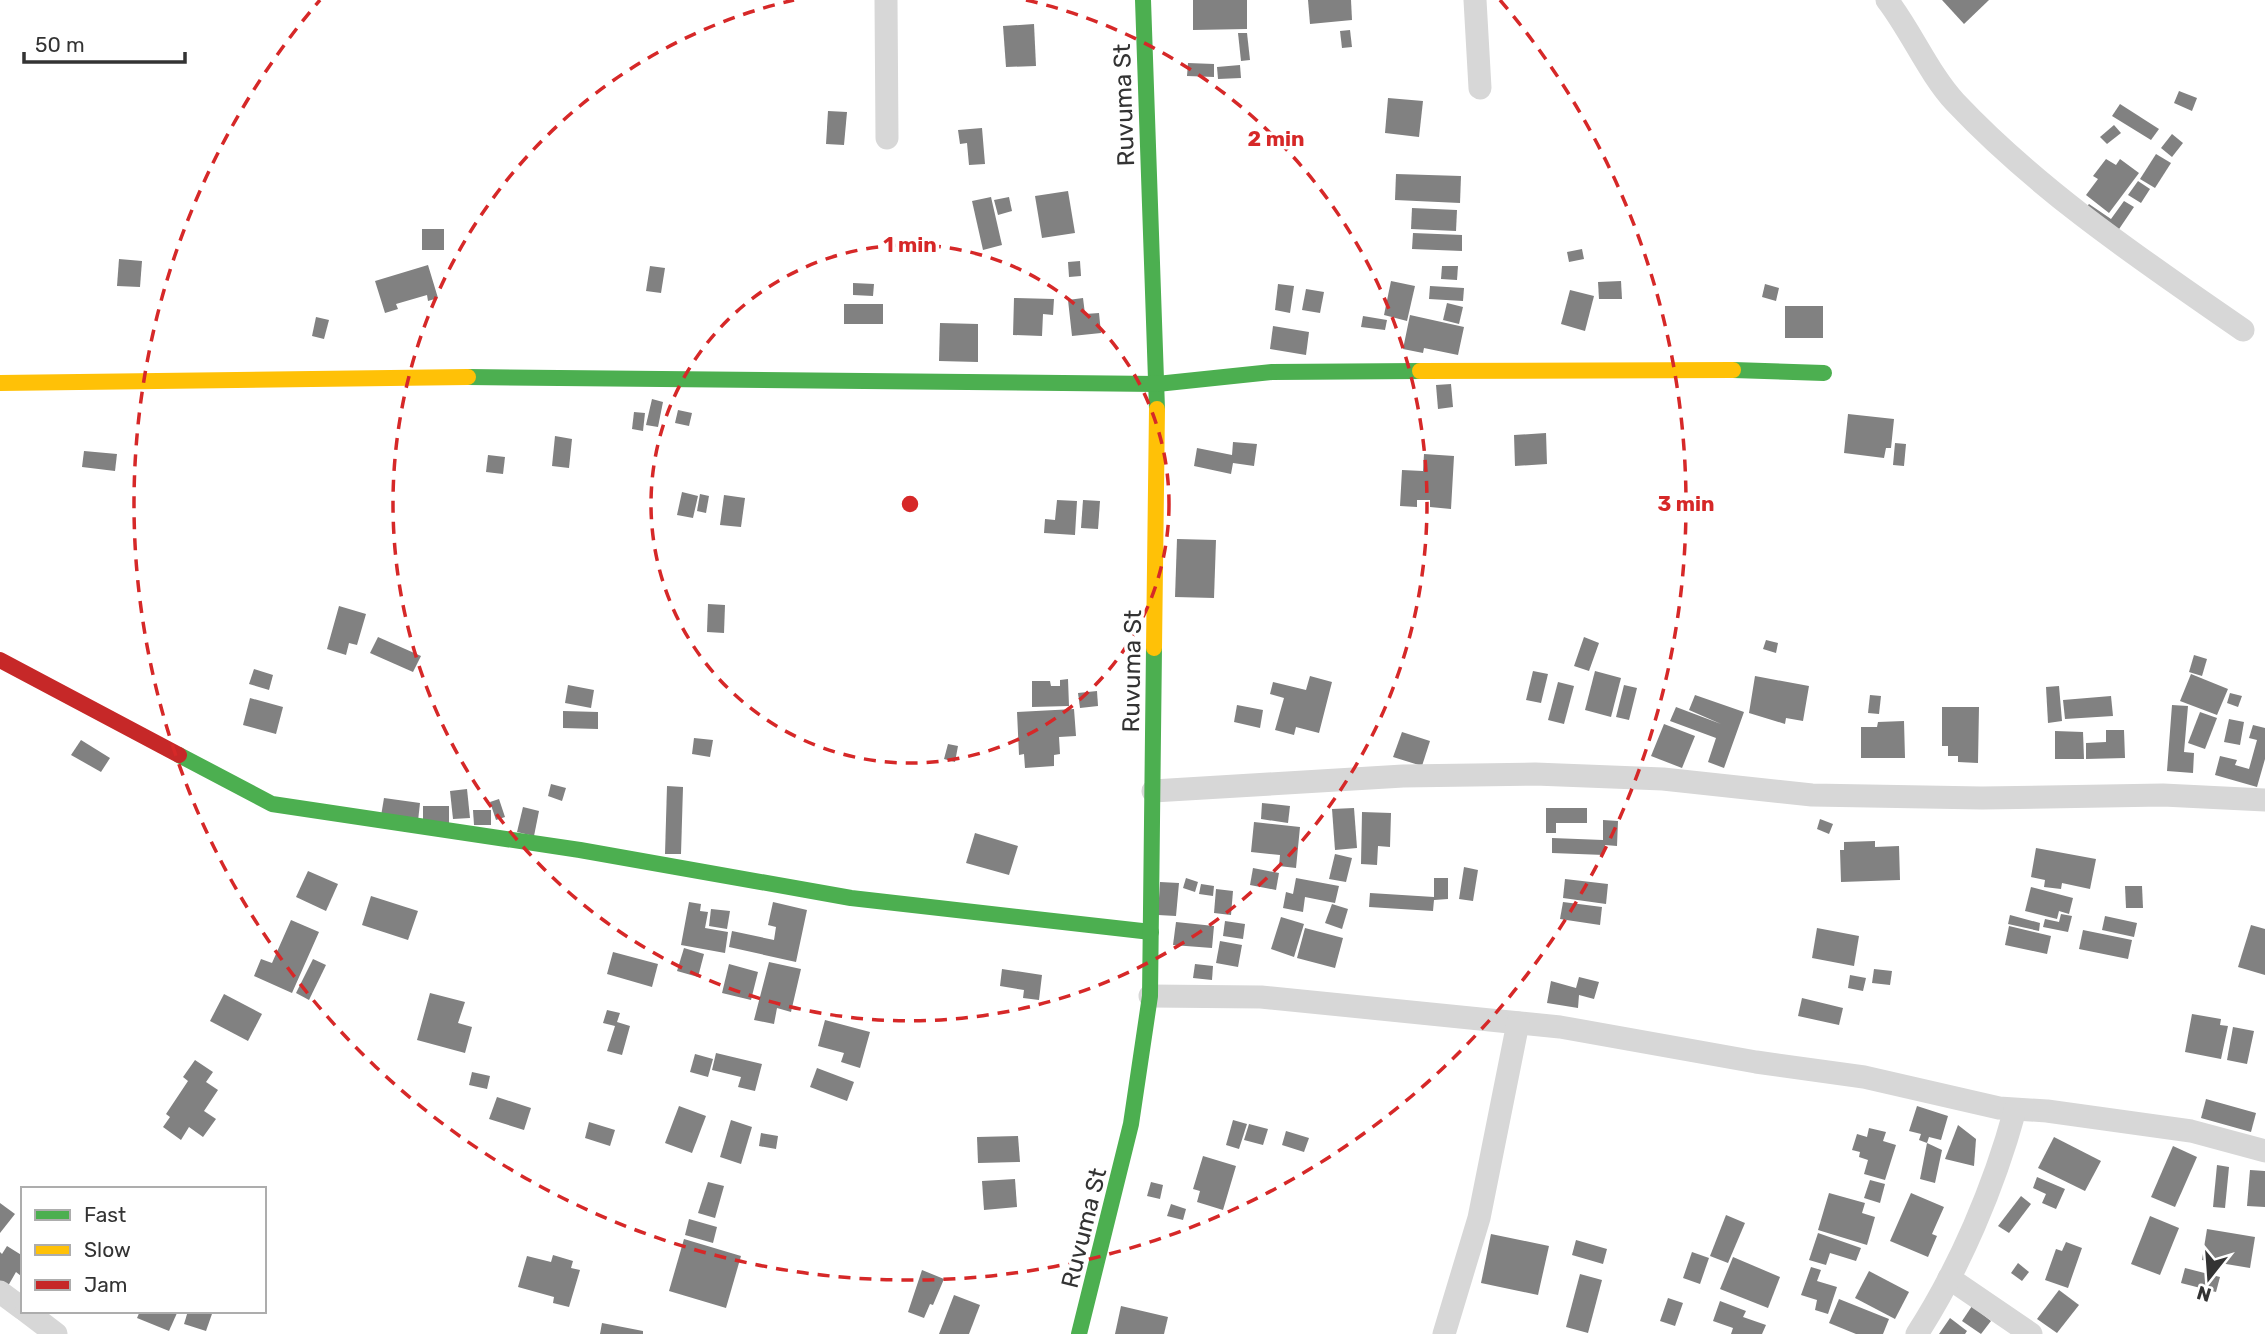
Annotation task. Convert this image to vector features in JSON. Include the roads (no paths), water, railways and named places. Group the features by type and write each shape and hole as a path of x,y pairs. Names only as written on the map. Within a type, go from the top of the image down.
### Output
{"street":[{"path":"886,0 887,138"},
{"name":"Ruvuma St","path":"1079,1334 1119,1188 1145,1048 1150,996 1157,384 1143,0"},
{"path":"1475,0 1480,88"},
{"path":"1887,0 1953,100 2032,175 2086,220 2244,330"},
{"path":"0,383 503,377 718,382 1157,384 1272,372 1668,368 1824,373"},
{"path":"0,660 272,804 580,850 851,898 1150,932"},
{"path":"1153,791 1402,776 1535,774 1664,779 1812,795 2162,795 2265,800"},
{"path":"1150,996 1261,997 1614,1035 1756,1062 1864,1077 2015,1110 2092,1116 2191,1131 2265,1151"},
{"path":"1444,1334 1479,1218 1518,1023"},
{"path":"1917,1334 1949,1278 1983,1201 2015,1110"},
{"path":"1949,1278 2031,1334"},
{"path":"0,1292 21,1310"}]}
